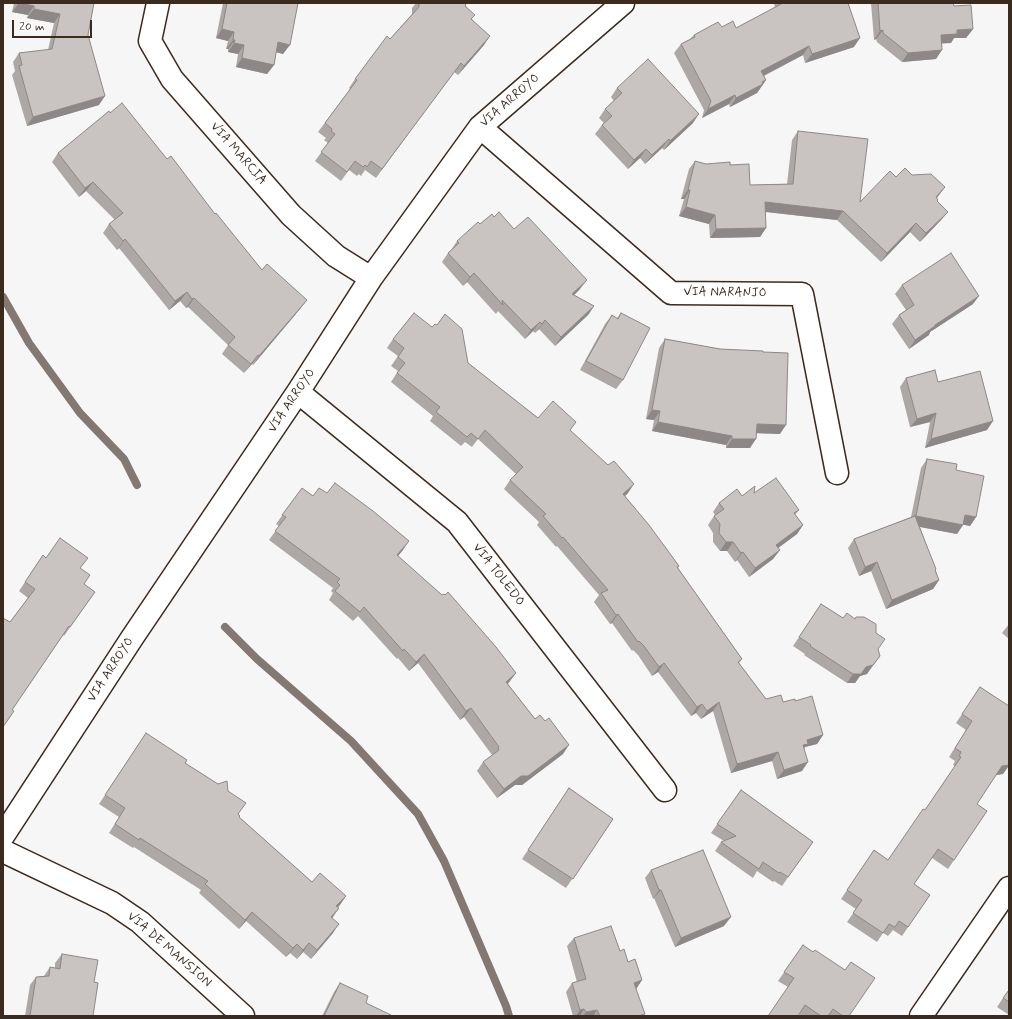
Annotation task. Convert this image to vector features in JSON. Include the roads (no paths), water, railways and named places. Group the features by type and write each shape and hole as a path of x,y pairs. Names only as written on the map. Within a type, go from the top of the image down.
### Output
{"street":[{"name":"VIA MARCIA","path":"158,3 150,41 172,79 291,215 336,256 372,278"},
{"name":"VIA ARROYO","path":"3,836 132,638 298,392 372,278 480,127 623,3"},
{"name":"VIA NARANJO","path":"480,127 671,293 802,294 837,473"},
{"name":"VIA TOLEDO","path":"298,392 457,522 665,790"},
{"name":"VIA DE MANSION","path":"3,851 112,903 140,922 243,1016"},
{"path":"921,1016 1009,888"}],"waterway":[{"path":"3,297 29,343 80,413 124,459 137,485"},
{"path":"225,627 257,659 351,741 418,814 444,861 509,1016"}]}
